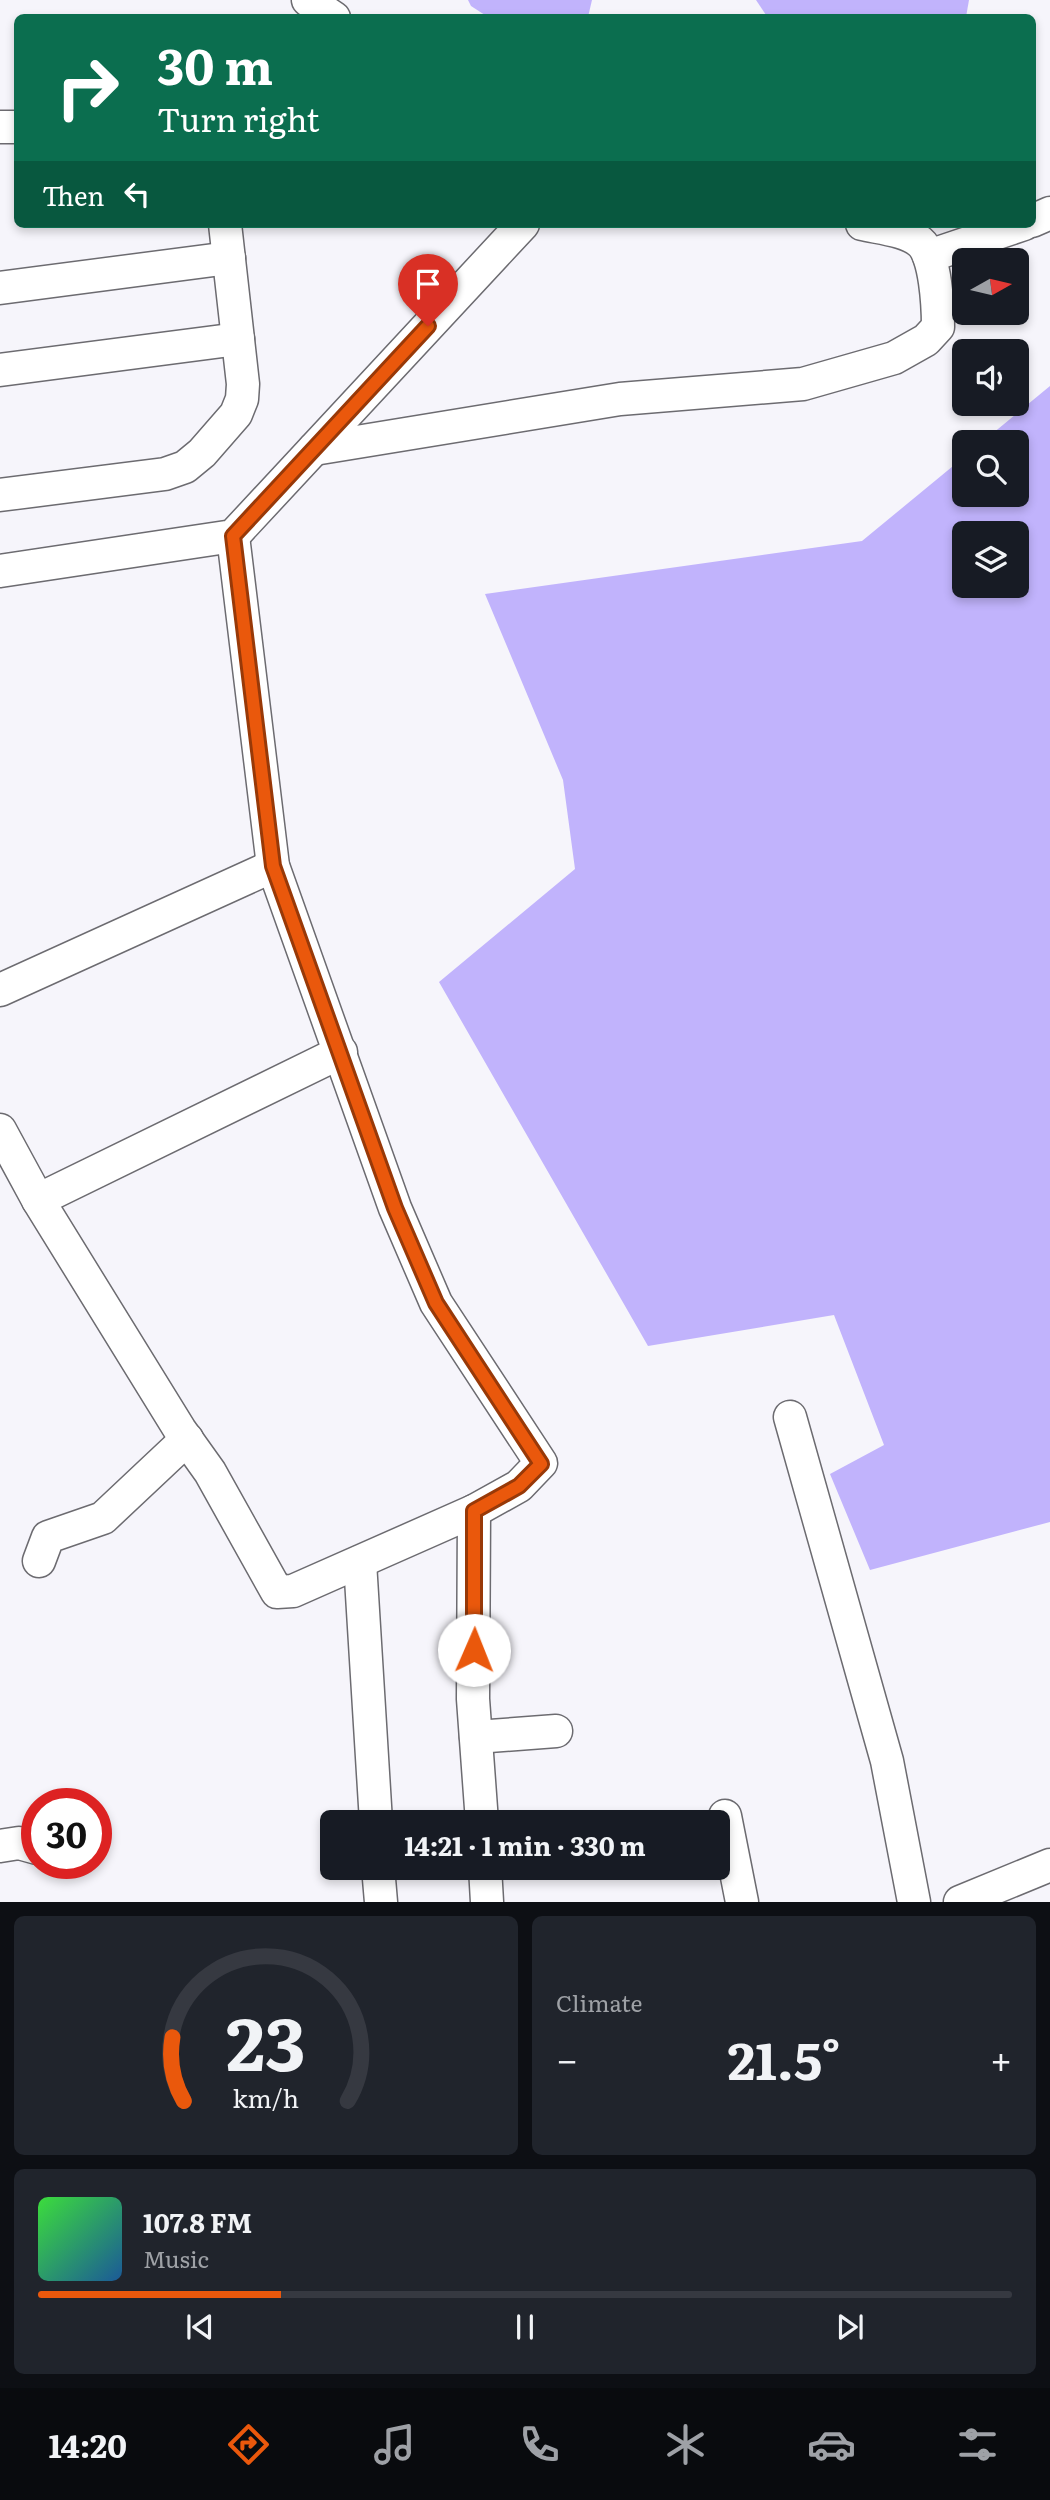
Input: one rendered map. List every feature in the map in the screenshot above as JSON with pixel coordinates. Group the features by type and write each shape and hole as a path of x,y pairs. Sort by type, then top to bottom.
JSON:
{"street":[{"path":"308,0 328,14"},
{"path":"0,495 165,474 185,467 202,453 236,414 242,399 243,384 225,228"},
{"path":"0,571 233,536 519,228"},
{"path":"314,449 620,399 803,384 894,358 926,340 938,327 938,303 929,256 921,242 878,228"},
{"path":"929,256 1012,228"},
{"path":"0,288 229,258"},
{"path":"0,370 238,339"},
{"path":"0,1130 38,1200 210,1472 277,1592 293,1591 474,1511 519,1486 541,1464 436,1303 395,1208 273,866 233,536"},
{"path":"0,990 273,866"},
{"path":"38,1200 341,1052"},
{"path":"790,1417 887,1761 914,1902"},
{"path":"39,1561 48,1537 103,1518 187,1438"},
{"path":"474,1511 473,1699 481,1810"},
{"path":"360,1562 375,1810"},
{"path":"476,1737 556,1731"},
{"path":"0,1846 21,1844"},
{"path":"730,1846 741,1902"},
{"path":"960,1902 1050,1865"},
{"path":"380,1880 381,1902"},
{"path":"486,1880 487,1902"}],"shaded area":[{"path":"468,0 592,0 589,14 483,14 471,6"},
{"path":"756,0 969,0 967,14 765,14"},
{"path":"1050,386 1050,1522 870,1570 830,1474 884,1445 834,1315 648,1346 439,982 575,869 563,780 485,594 862,541 952,467 952,507 1029,507 1029,430 997,430 1014,416 1029,416 1029,403"}],"route":[{"path":"428,326 233,536 273,866 395,1208 436,1303 541,1464 519,1486 474,1511 474,1650"}]}
